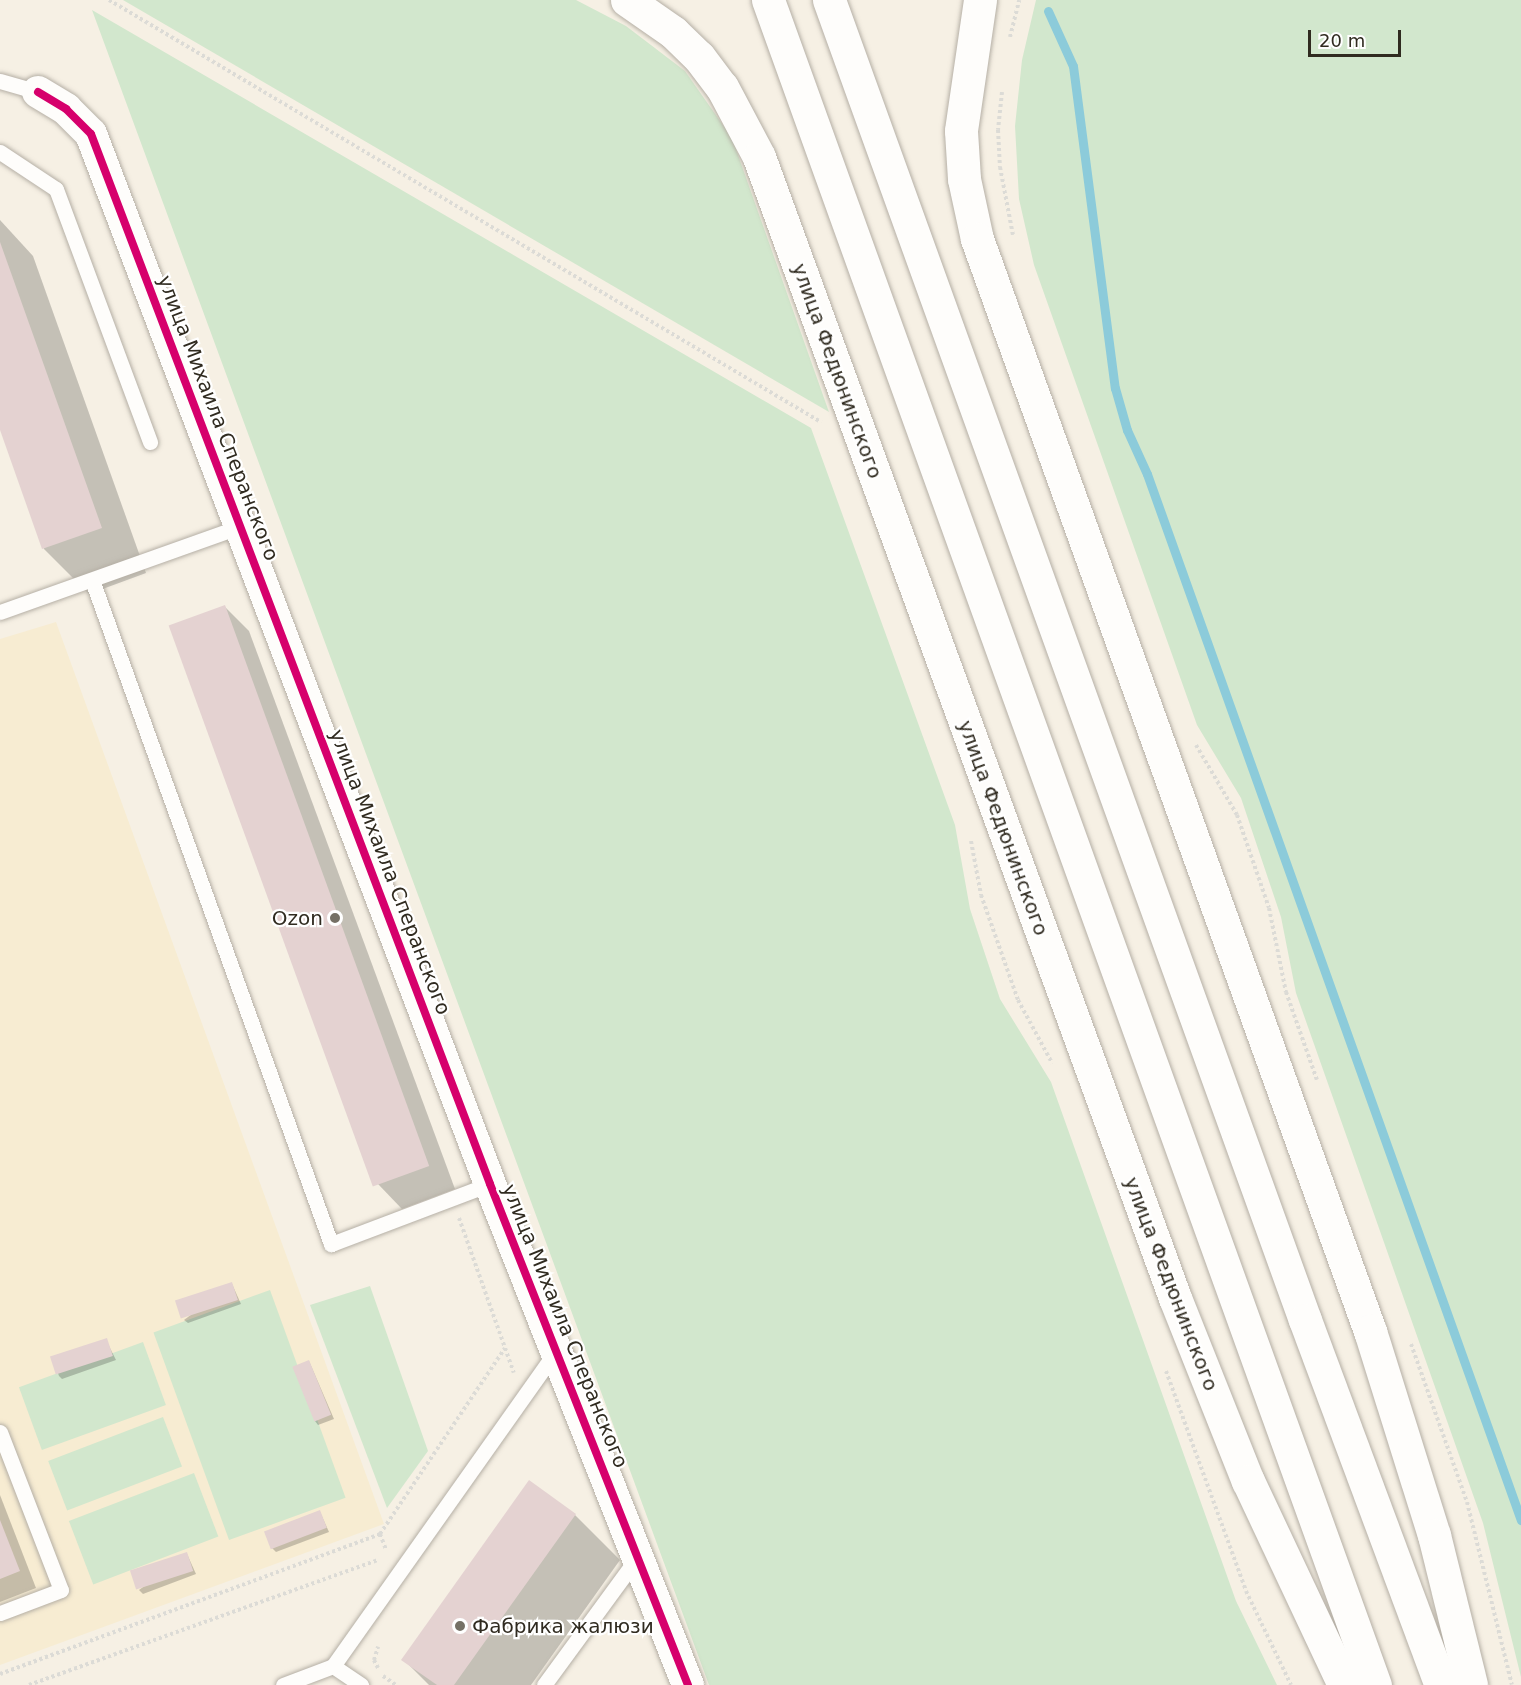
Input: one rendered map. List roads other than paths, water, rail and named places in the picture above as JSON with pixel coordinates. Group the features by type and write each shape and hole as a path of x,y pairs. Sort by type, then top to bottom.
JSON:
{"main road":[{"name":"улица Федюнинского","path":"627,0 673,32 699,57 722,87 759,157 1175,1298 1248,1481 1344,1685"},
{"path":"768,0 1375,1685"},
{"path":"829,0 1297,1298 1441,1685"},
{"path":"980,0 961,131 964,180 977,238 1381,1363 1434,1535 1471,1685"}],"street":[{"name":"улица Михаила Сперанского","path":"38,92 66,109 91,134 242,526 490,1184 639,1555 688,1685"}],"lane":[{"path":"0,81 38,92"},
{"path":"0,152 56,189 150,442"},
{"path":"0,612 242,526"},
{"path":"92,580 331,1244 490,1184"},
{"path":"283,1685 333,1666 557,1350"},
{"path":"0,1432 61,1590 0,1613"},
{"path":"544,1685 639,1555"},
{"path":"333,1666 361,1685"}],"waterway":[{"path":"1048,11 1073,66 1115,388 1127,430 1147,474 1521,1520"}],"place":[{"name":"Ozon","path":"335,918"},
{"name":"Фабрика жалюзи","path":"460,1626"}]}
